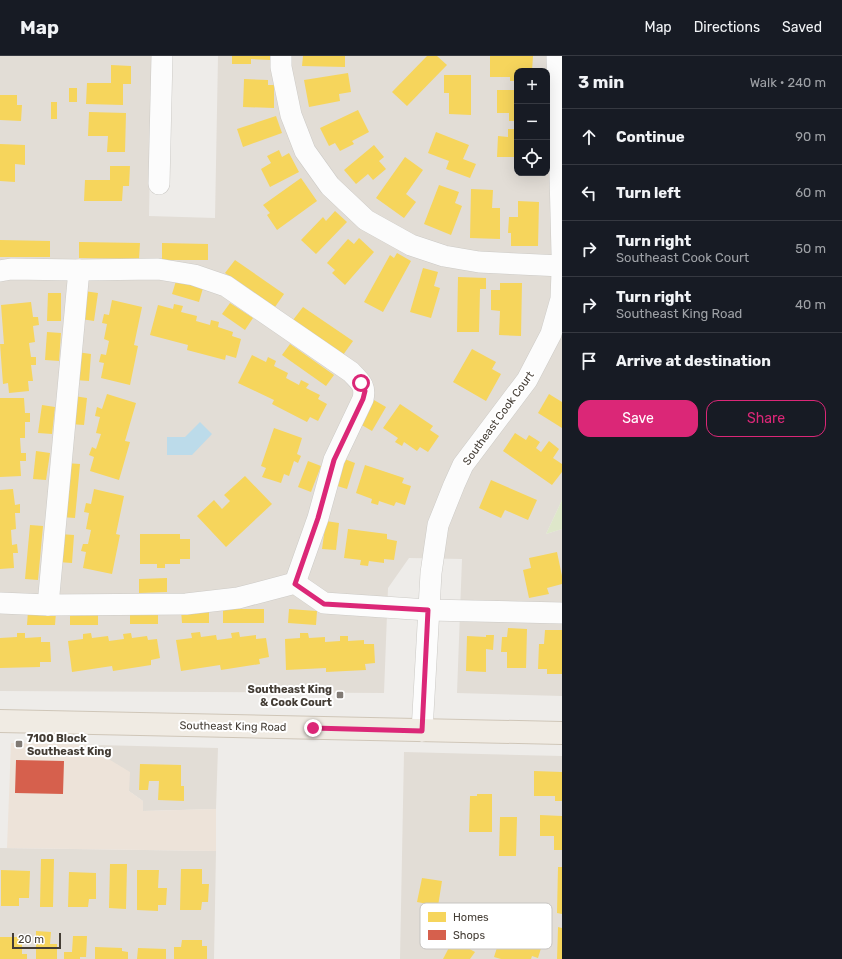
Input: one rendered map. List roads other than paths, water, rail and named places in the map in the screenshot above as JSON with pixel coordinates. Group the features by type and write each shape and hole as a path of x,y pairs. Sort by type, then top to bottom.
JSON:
{"main road":[{"name":"Southeast King Road","path":"0,721 562,733"}],"street":[{"path":"159,184 162,56"},
{"path":"281,56 281,67 291,115 305,151 330,186 366,220 411,245 444,256 479,262 562,266"},
{"path":"557,56 562,253"},
{"path":"0,271 11,269 158,270 194,274 226,286 351,372 361,383 365,391 363,399 334,460 318,518 295,584"},
{"path":"48,605 79,270"},
{"name":"Southeast Cook Court","path":"422,731 428,610 431,573 438,525 464,465 528,380 551,334 561,299 562,272"},
{"path":"0,603 48,605 186,604 238,598 295,584 324,604 428,610 562,613"}],"water":[{"path":"200,422 212,434 192,455 167,455 167,437 185,437"}],"place":[{"name":"Southeast King & Cook Court","path":"340,695"},
{"name":"7100 Block Southeast King","path":"19,744"}]}
